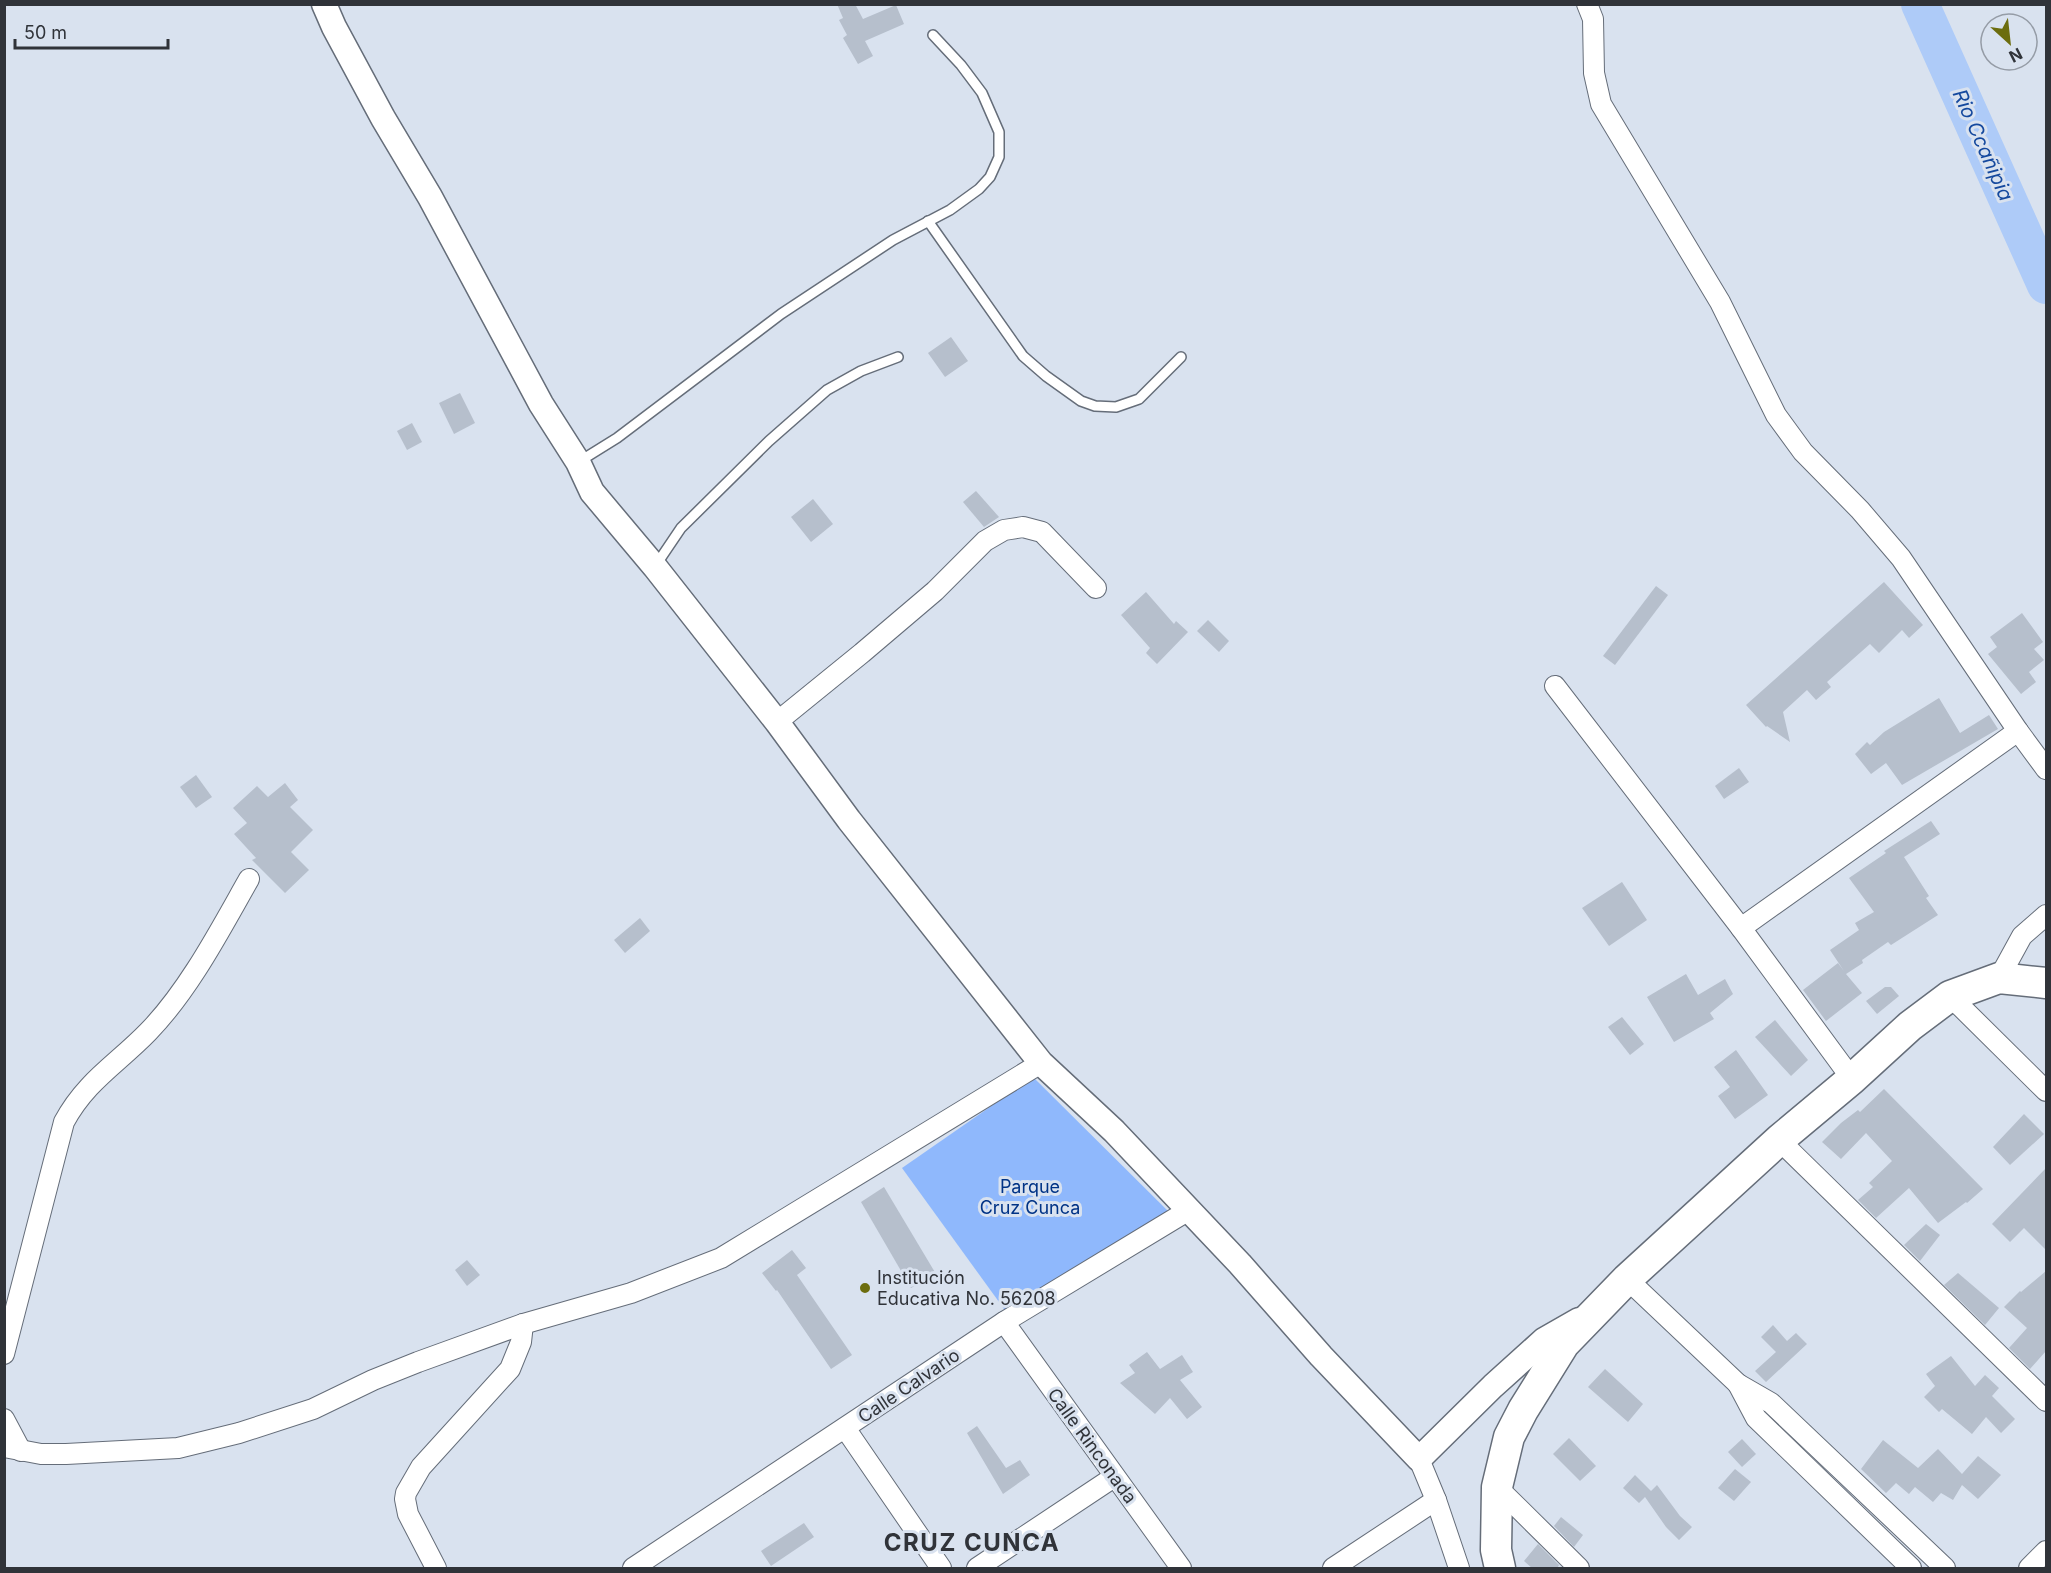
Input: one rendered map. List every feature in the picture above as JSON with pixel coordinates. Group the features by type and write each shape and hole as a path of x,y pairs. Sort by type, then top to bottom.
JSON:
{"main road":[{"path":"1500,1569 1496,1550 1497,1487 1509,1437 1564,1344 1627,1279 1779,1140 1852,1079 1910,1026 1950,996 1999,978 2046,983"}],"street":[{"path":"324,4 382,118 429,197 542,404 578,462 592,492 655,567 777,722 849,820 1041,1063 1114,1131 1419,1459 1436,1500 1459,1569"},
{"path":"1587,4 1593,18 1594,73 1601,104 1720,302 1776,415 1803,452 1860,510 1901,558 2046,769"},
{"path":"777,722 934,591 985,541 1005,530 1023,528 1042,532 1096,588"},
{"path":"1555,686 1741,928 1852,1079"},
{"path":"1741,928 2019,731"},
{"path":"4,1354 64,1122 79,1096 148,1032 180,993 249,879"},
{"path":"1999,978 2022,936 2046,915"},
{"path":"1950,996 2046,1090"},
{"path":"4,1419 13,1449 41,1454 66,1454 178,1448 239,1433 313,1409 409,1365 523,1323 631,1293 721,1258 1041,1063"},
{"path":"1779,1140 2046,1401"},
{"name":"Calle Calvario","path":"633,1569 1004,1322 1189,1210"},
{"path":"1627,1279 1738,1384 1771,1403 1945,1569"},
{"path":"1419,1459 1493,1386 1544,1340 1598,1309"},
{"name":"Calle Rinconada","path":"1004,1322 1181,1569"},
{"path":"436,1569 408,1514 406,1492 421,1467 510,1369 521,1342 523,1323"},
{"path":"1738,1384 1756,1418 1911,1569"},
{"path":"845,1428 941,1569"},
{"path":"977,1569 1114,1476"},
{"path":"1497,1487 1579,1569"},
{"path":"1848,1506 1863,1489"},
{"path":"1333,1569 1436,1500"},
{"path":"2029,1569 2046,1551"}],"lane":[{"path":"578,462 617,438 781,314 893,240 950,210 979,189 990,177 999,157 999,132 982,93 961,64 933,34"},
{"path":"928,221 1023,356 1081,401 1095,406 1116,407 1139,399 1181,357"},
{"path":"655,567 681,528 769,441 827,390 861,371 898,357"}],"green space":[{"name":"Parque Cruz Cunca","path":"1033,1077 1171,1214 1007,1313 902,1168"}],"building":[{"path":"837,4 855,4 863,19 896,5 904,24 865,41 873,56 858,64 843,38 847,35 839,20 843,18"},
{"path":"951,337 968,361 945,377 928,353"},
{"path":"460,393 475,423 454,434 439,403"},
{"path":"412,423 422,442 407,450 397,431"},
{"path":"976,491 999,517 984,527 963,502"},
{"path":"813,499 833,524 811,542 791,517"},
{"path":"1884,582 1923,625 1909,638 1902,630 1879,653 1870,644 1827,682 1831,687 1816,700 1807,690 1783,712 1790,742 1766,727 1746,705"},
{"path":"1656,586 1668,595 1615,665 1603,656"},
{"path":"1146,592 1174,624 1176,621 1188,632 1157,664 1146,653 1150,648 1121,615"},
{"path":"2022,613 2043,642 2034,649 2044,660 2029,672 2036,682 2021,694 1988,654 1997,647 1990,637"},
{"path":"1208,620 1229,641 1219,652 1197,631"},
{"path":"1939,698 1960,733 1989,715 1998,729 1902,785 1886,763 1871,774 1855,754 1867,742 1870,745 1884,732"},
{"path":"1739,768 1749,782 1724,799 1715,786"},
{"path":"196,775 212,797 196,808 180,787"},
{"path":"285,783 298,800 290,807 313,830 291,852 309,870 285,893 252,860 256,858 234,834 247,823 233,808 257,786 268,797"},
{"path":"1931,821 1940,834 1904,857 1929,896 1926,898 1938,915 1891,945 1888,942 1846,974 1862,993 1826,1021 1803,990 1838,963 1844,971 1830,950 1859,930 1855,923 1874,912 1849,878 1886,853 1884,851"},
{"path":"1622,882 1647,920 1609,946 1582,908"},
{"path":"640,918 650,931 625,953 614,940"},
{"path":"1686,974 1698,995 1725,979 1733,994 1710,1013 1714,1019 1674,1042 1647,997"},
{"path":"1885,987 1891,987 1899,996 1877,1014 1866,1001"},
{"path":"1622,1017 1644,1044 1630,1055 1608,1027"},
{"path":"1775,1020 1808,1060 1791,1076 1755,1037"},
{"path":"1736,1050 1768,1095 1735,1119 1718,1096 1730,1087 1714,1067"},
{"path":"1884,1089 1983,1189 1938,1223 1909,1188 1876,1218 1858,1200 1873,1187 1869,1183 1892,1161 1866,1133 1841,1159 1822,1142 1841,1123 1858,1110 1860,1112"},
{"path":"2024,1114 2044,1134 2010,1165 1993,1147"},
{"path":"2046,1168 2046,1250 2024,1228 2010,1242 1992,1224"},
{"path":"884,1187 936,1274 911,1288 861,1202"},
{"path":"1926,1224 1940,1235 1920,1261 1904,1245"},
{"path":"792,1250 806,1268 797,1275 852,1355 831,1369 777,1290 762,1273"},
{"path":"467,1260 480,1275 467,1286 455,1270"},
{"path":"2046,1271 2046,1351 2030,1369 2009,1348 2027,1328 2004,1307"},
{"path":"1958,1273 1999,1308 1985,1325 1944,1285"},
{"path":"1773,1325 1787,1341 1796,1333 1807,1344 1766,1382 1755,1371 1776,1352 1761,1337"},
{"path":"1147,1352 1160,1369 1182,1355 1193,1372 1180,1380 1202,1407 1187,1419 1170,1398 1155,1414 1120,1383 1135,1373 1129,1365"},
{"path":"1951,1356 1975,1386 1985,1375 1999,1388 1992,1396 2015,1419 2001,1433 1986,1417 1972,1434 1942,1409 1939,1412 1924,1397 1935,1386 1926,1374"},
{"path":"1605,1369 1643,1404 1628,1422 1588,1387"},
{"path":"977,1426 1006,1468 1020,1460 1030,1475 1003,1494 967,1433"},
{"path":"1569,1438 1596,1466 1580,1481 1553,1454"},
{"path":"1742,1439 1756,1454 1742,1467 1728,1452"},
{"path":"1883,1440 1918,1468 1938,1449 1962,1474 1978,1456 2001,1475 1978,1499 1962,1485 1953,1500 1941,1493 1933,1502 1915,1487 1909,1494 1896,1483 1886,1493 1861,1469"},
{"path":"1735,1469 1751,1482 1734,1501 1718,1488"},
{"path":"1635,1475 1651,1491 1657,1485 1680,1516 1692,1527 1679,1540 1666,1527 1645,1497 1639,1503 1623,1488"},
{"path":"1561,1517 1583,1535 1574,1547 1554,1526"},
{"path":"804,1523 814,1537 771,1566 761,1551"},
{"path":"1538,1544 1559,1565 1557,1569 1533,1569 1524,1561"}],"waterway":[{"name":"Rio Ccañipia","path":"1920,4 2046,285"}],"place":[{"name":"Institución Educativa No. 56208","path":"865,1288"}],"district":[{"name":"CRUZ CUNCA","path":"972,1543"}]}
